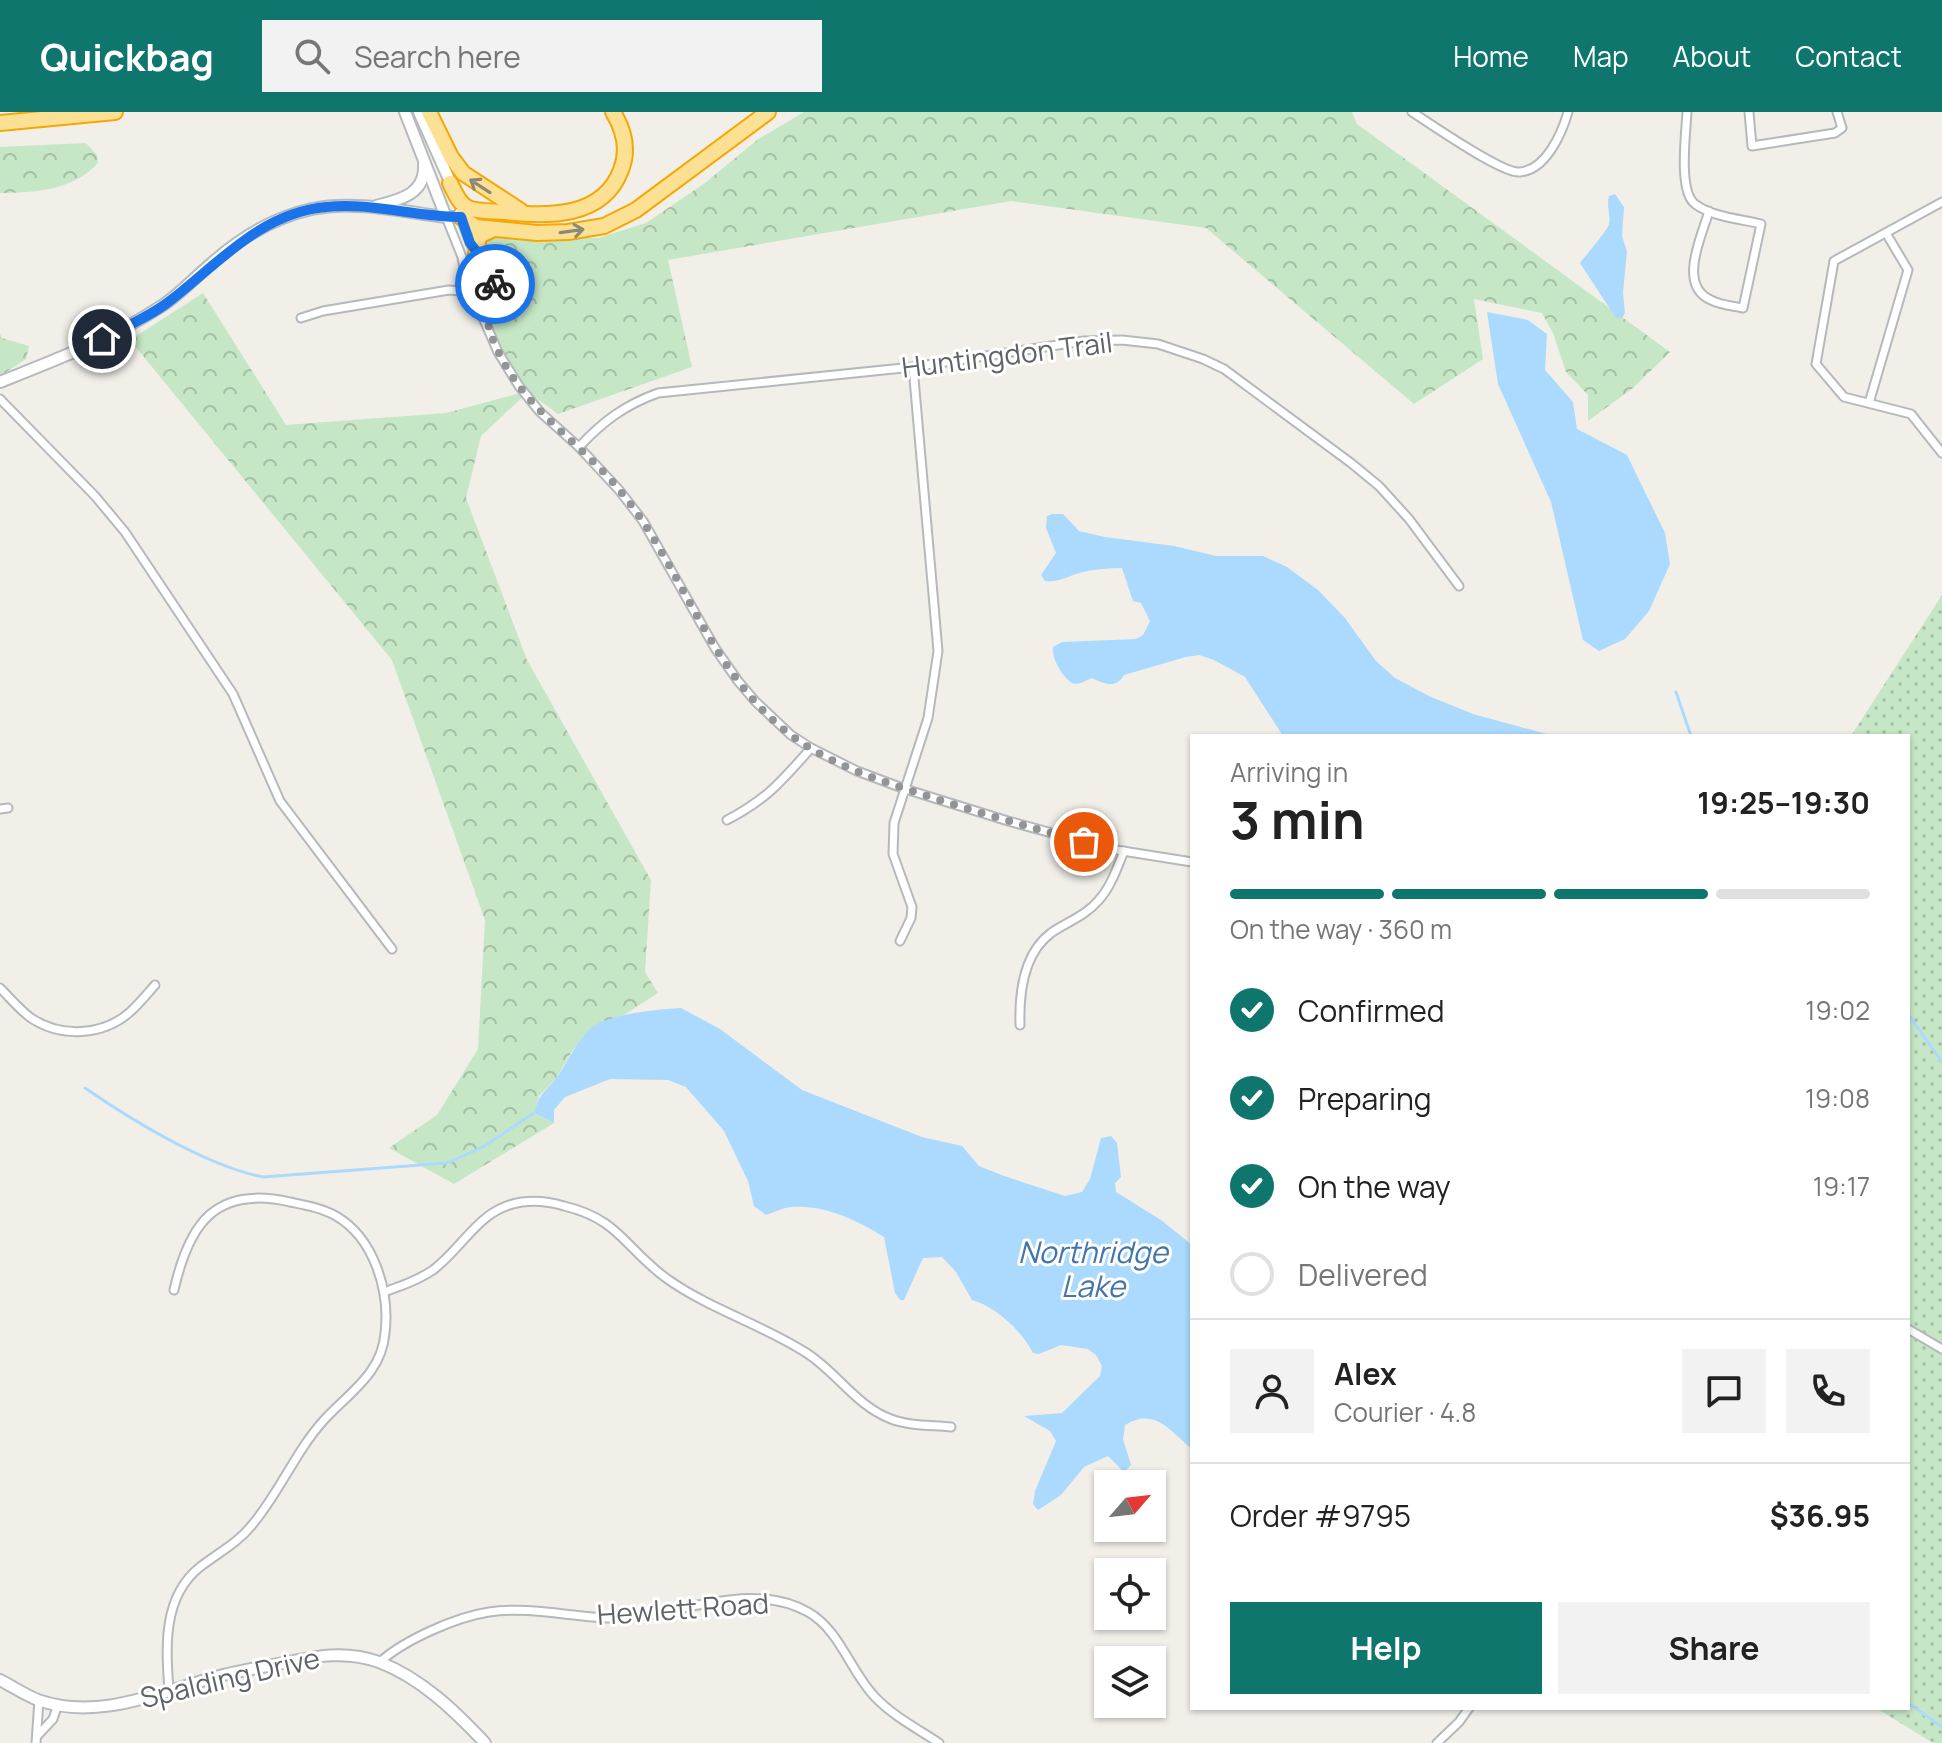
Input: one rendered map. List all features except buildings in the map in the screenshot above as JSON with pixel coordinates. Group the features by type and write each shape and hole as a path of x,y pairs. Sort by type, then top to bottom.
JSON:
{"highway":[{"path":"0,123 115,112"},
{"path":"429,112 439,145 456,166 472,181 528,215"},
{"path":"458,214 528,215 584,208 605,196 615,184 623,164 625,144 613,112"},
{"path":"458,214 476,227 537,233 604,226 636,210 768,112"},
{"path":"450,183 460,201 458,214"},
{"path":"476,254 479,236 495,228"}],"street":[{"path":"405,112 419,147 458,214 476,254 496,283 487,312 488,327"},
{"path":"419,112 439,145 450,183"},
{"path":"1412,112 1488,159 1521,173 1540,162 1560,133 1568,112"},
{"path":"1687,112 1685,185 1692,202 1709,211 1761,224 1743,308 1709,300 1696,288 1693,267 1709,211"},
{"path":"1749,112 1752,146 1835,133 1842,128 1837,112"},
{"path":"366,208 400,200 417,189 424,171 419,147"},
{"path":"1942,202 1834,261 1816,364 1844,397 1911,414 1942,453"},
{"path":"0,382 102,339 156,310 214,261 281,218 325,207 458,214"},
{"path":"458,214 464,288 472,296 498,352 519,386 540,412 579,447 619,490 643,521 715,648 738,681 772,718 811,748 857,771 905,789 1008,821 1124,851 1190,862"},
{"path":"1869,403 1908,270 1886,233"},
{"path":"449,290 476,266 489,269"},
{"path":"301,318 323,311 449,290 483,298 491,293"},
{"name":"Huntingdon Trail","path":"579,447 614,413 634,401 658,393 913,367 1079,341 1158,344 1203,359 1246,383 1379,486 1409,519 1459,586"},
{"path":"900,941 911,918 912,907 895,865 892,842 894,823 928,718 938,651 913,367"},
{"path":"0,399 95,496 125,532 233,694 280,801 392,949"},
{"path":"727,820 770,793 811,748"},
{"path":"1020,1025 1022,987 1034,953 1051,933 1081,916 1098,901 1111,883 1124,851"},
{"path":"0,988 35,1020 47,1026 78,1032 118,1020 155,985"},
{"path":"169,1691 167,1634 179,1595 198,1569 234,1544 251,1527 301,1447 372,1371 381,1355 385,1336 384,1292 369,1250 348,1224 317,1208 264,1196 229,1203 205,1220 186,1246 174,1290"},
{"path":"384,1292 433,1270 476,1224 495,1210 524,1201 553,1203 586,1211 603,1220 665,1277 695,1297 807,1353 879,1414 907,1423 951,1427"},
{"path":"1910,1330 1942,1349"},
{"name":"Hewlett Road","path":"380,1662 416,1639 465,1618 489,1612 613,1618 659,1614 745,1598 768,1599 788,1603 826,1626 876,1698 939,1743"},
{"name":"Spalding Drive","path":"0,1680 39,1700 87,1707 113,1705 224,1675 326,1654 345,1654 380,1662 449,1705 485,1743"},
{"path":"37,1739 39,1700"},
{"path":"37,1739 53,1719 58,1704"},
{"path":"1437,1743 1468,1710"}],"green space":[{"path":"804,112 1352,112 1357,124 1670,352 1633,388 1588,421 1588,395 1566,372 1553,333 1542,313 1474,299 1483,359 1414,404 1206,228 1011,201 668,260 692,367 558,414 528,392 481,436 466,498 527,660 651,880 645,972 658,993 621,1017 595,1025 572,1051 557,1077 539,1096 534,1113 554,1123 454,1184 389,1148 437,1115 478,1049 485,920 392,660 130,340 203,293 286,425 446,413 528,391 493,333 463,238 598,238 646,223 705,183 757,140"},
{"path":"86,143 97,155 98,163 77,179 40,191 0,193 0,147"},
{"path":"0,334 2,338 29,346 26,359 0,376"},
{"path":"1942,595 1942,1743 1933,1743 1879,1710 1910,1710 1910,734 1852,734"}],"water":[{"path":"1615,194 1624,207 1622,236 1627,251 1623,293 1625,313 1622,318 1616,318 1580,263 1608,227 1609,196"},
{"path":"1487,312 1528,320 1547,334 1545,370 1573,402 1577,429 1627,455 1665,533 1670,564 1649,611 1625,639 1599,651 1583,640 1551,502 1498,384"},
{"path":"1063,514 1079,531 1105,537 1174,546 1216,556 1263,556 1287,567 1318,590 1345,618 1376,661 1395,678 1473,714 1547,734 1282,734 1245,677 1199,655 1124,675 1114,684 1092,678 1074,684 1058,666 1053,647 1062,642 1136,639 1143,635 1150,621 1141,603 1133,601 1122,568 1093,570 1045,581 1041,575 1056,553 1046,528 1047,516"},
{"name":"Northridge Lake","path":"681,1008 720,1029 802,1090 922,1137 962,1146 979,1166 1065,1196 1082,1192 1090,1179 1101,1138 1111,1136 1117,1143 1121,1177 1115,1183 1116,1192 1161,1220 1190,1243 1190,1447 1161,1423 1145,1418 1136,1420 1125,1425 1123,1439 1131,1465 1126,1470 1122,1470 1108,1456 1084,1467 1061,1495 1038,1510 1033,1504 1035,1491 1056,1441 1050,1431 1024,1416 1062,1413 1100,1376 1102,1366 1096,1355 1088,1349 1061,1345 1039,1354 1033,1353 1007,1321 990,1308 972,1300 956,1272 942,1257 923,1258 904,1300 900,1300 895,1293 884,1237 851,1219 816,1208 791,1207 766,1215 754,1206 748,1181 724,1131 686,1087 668,1080 610,1079 565,1097 554,1110 554,1123 534,1113 541,1096 583,1037 594,1026 623,1015"}],"waterway":[{"path":"1676,692 1690,734"},
{"path":"1910,1017 1942,1062"},
{"path":"85,1088 195,1153 263,1177 447,1163 483,1147 534,1113"},
{"path":"1910,1704 1942,1727"}],"way so far":[{"path":"495,284 487,306 488,327 512,376 540,412 579,447 643,521 715,648 738,681 772,718 811,748 857,771 905,789 1084,842"}],"route":[{"path":"102,339 171,300 214,261 262,228 289,215 316,208 350,207 461,217 470,243 494,274 495,284"}]}
